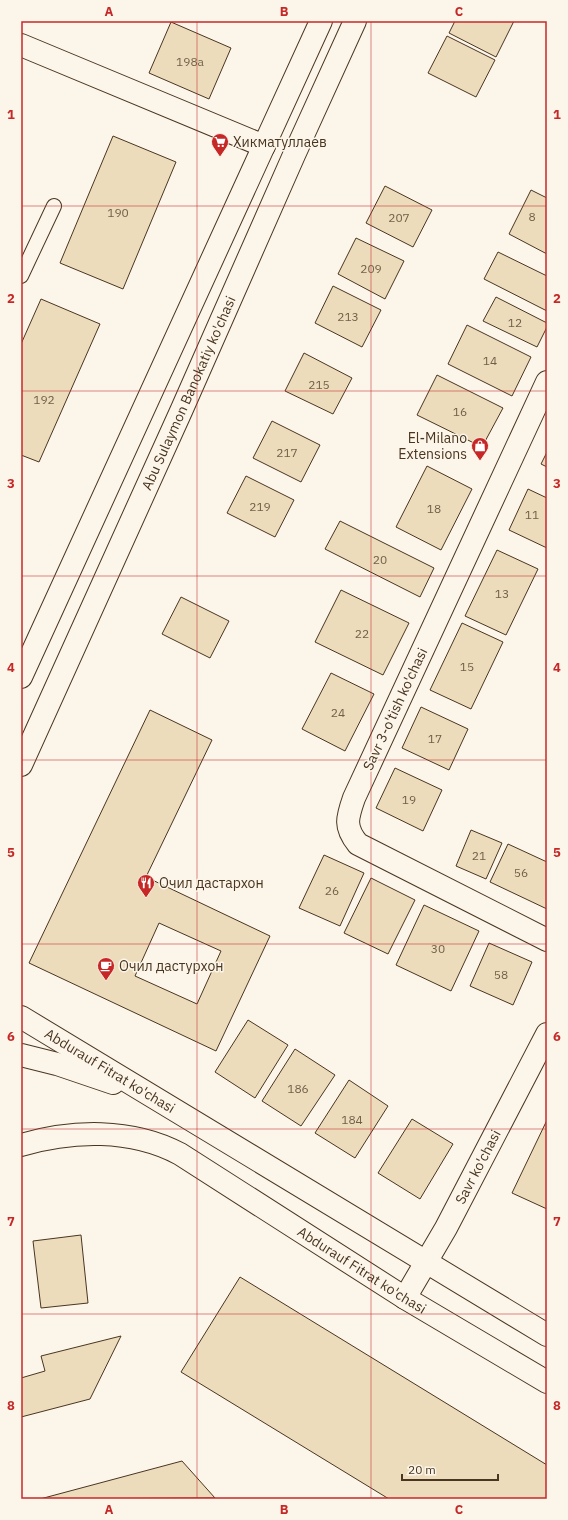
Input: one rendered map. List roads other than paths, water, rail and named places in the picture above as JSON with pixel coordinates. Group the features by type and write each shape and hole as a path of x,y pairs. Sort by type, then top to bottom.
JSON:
{"main road":[{"path":"21,677 321,21"},
{"name":"Abu Sulaymon Banokatiy ko'chasi","path":"21,765 355,21"},
{"path":"21,45 264,146"},
{"name":"Savr 3-o'tish ko'chasi","path":"547,382 354,798 349,811 347,826 351,836 358,844 547,940"},
{"name":"Abdurauf Fitrat ko'chasi","path":"21,1017 547,1335"},
{"name":"Savr ko'chasi","path":"405,1298 446,1228 547,1034"},
{"name":"Abdurauf Fitrat ko'chasi","path":"21,1055 57,1064 108,1080 156,1101 198,1123"},
{"name":"Abdurauf Fitrat ko'chasi","path":"21,1145 58,1136 100,1134 122,1136 165,1146 180,1154 405,1298 547,1382"}],"lane":[{"path":"21,276 54,206"}],"place":[{"name":"Хикматуллаев","path":"220,157"},
{"name":"El-Milano Extensions","path":"480,461"},
{"name":"Очил дастархон","path":"146,898"},
{"name":"Очил дастурхон","path":"106,981"}]}
